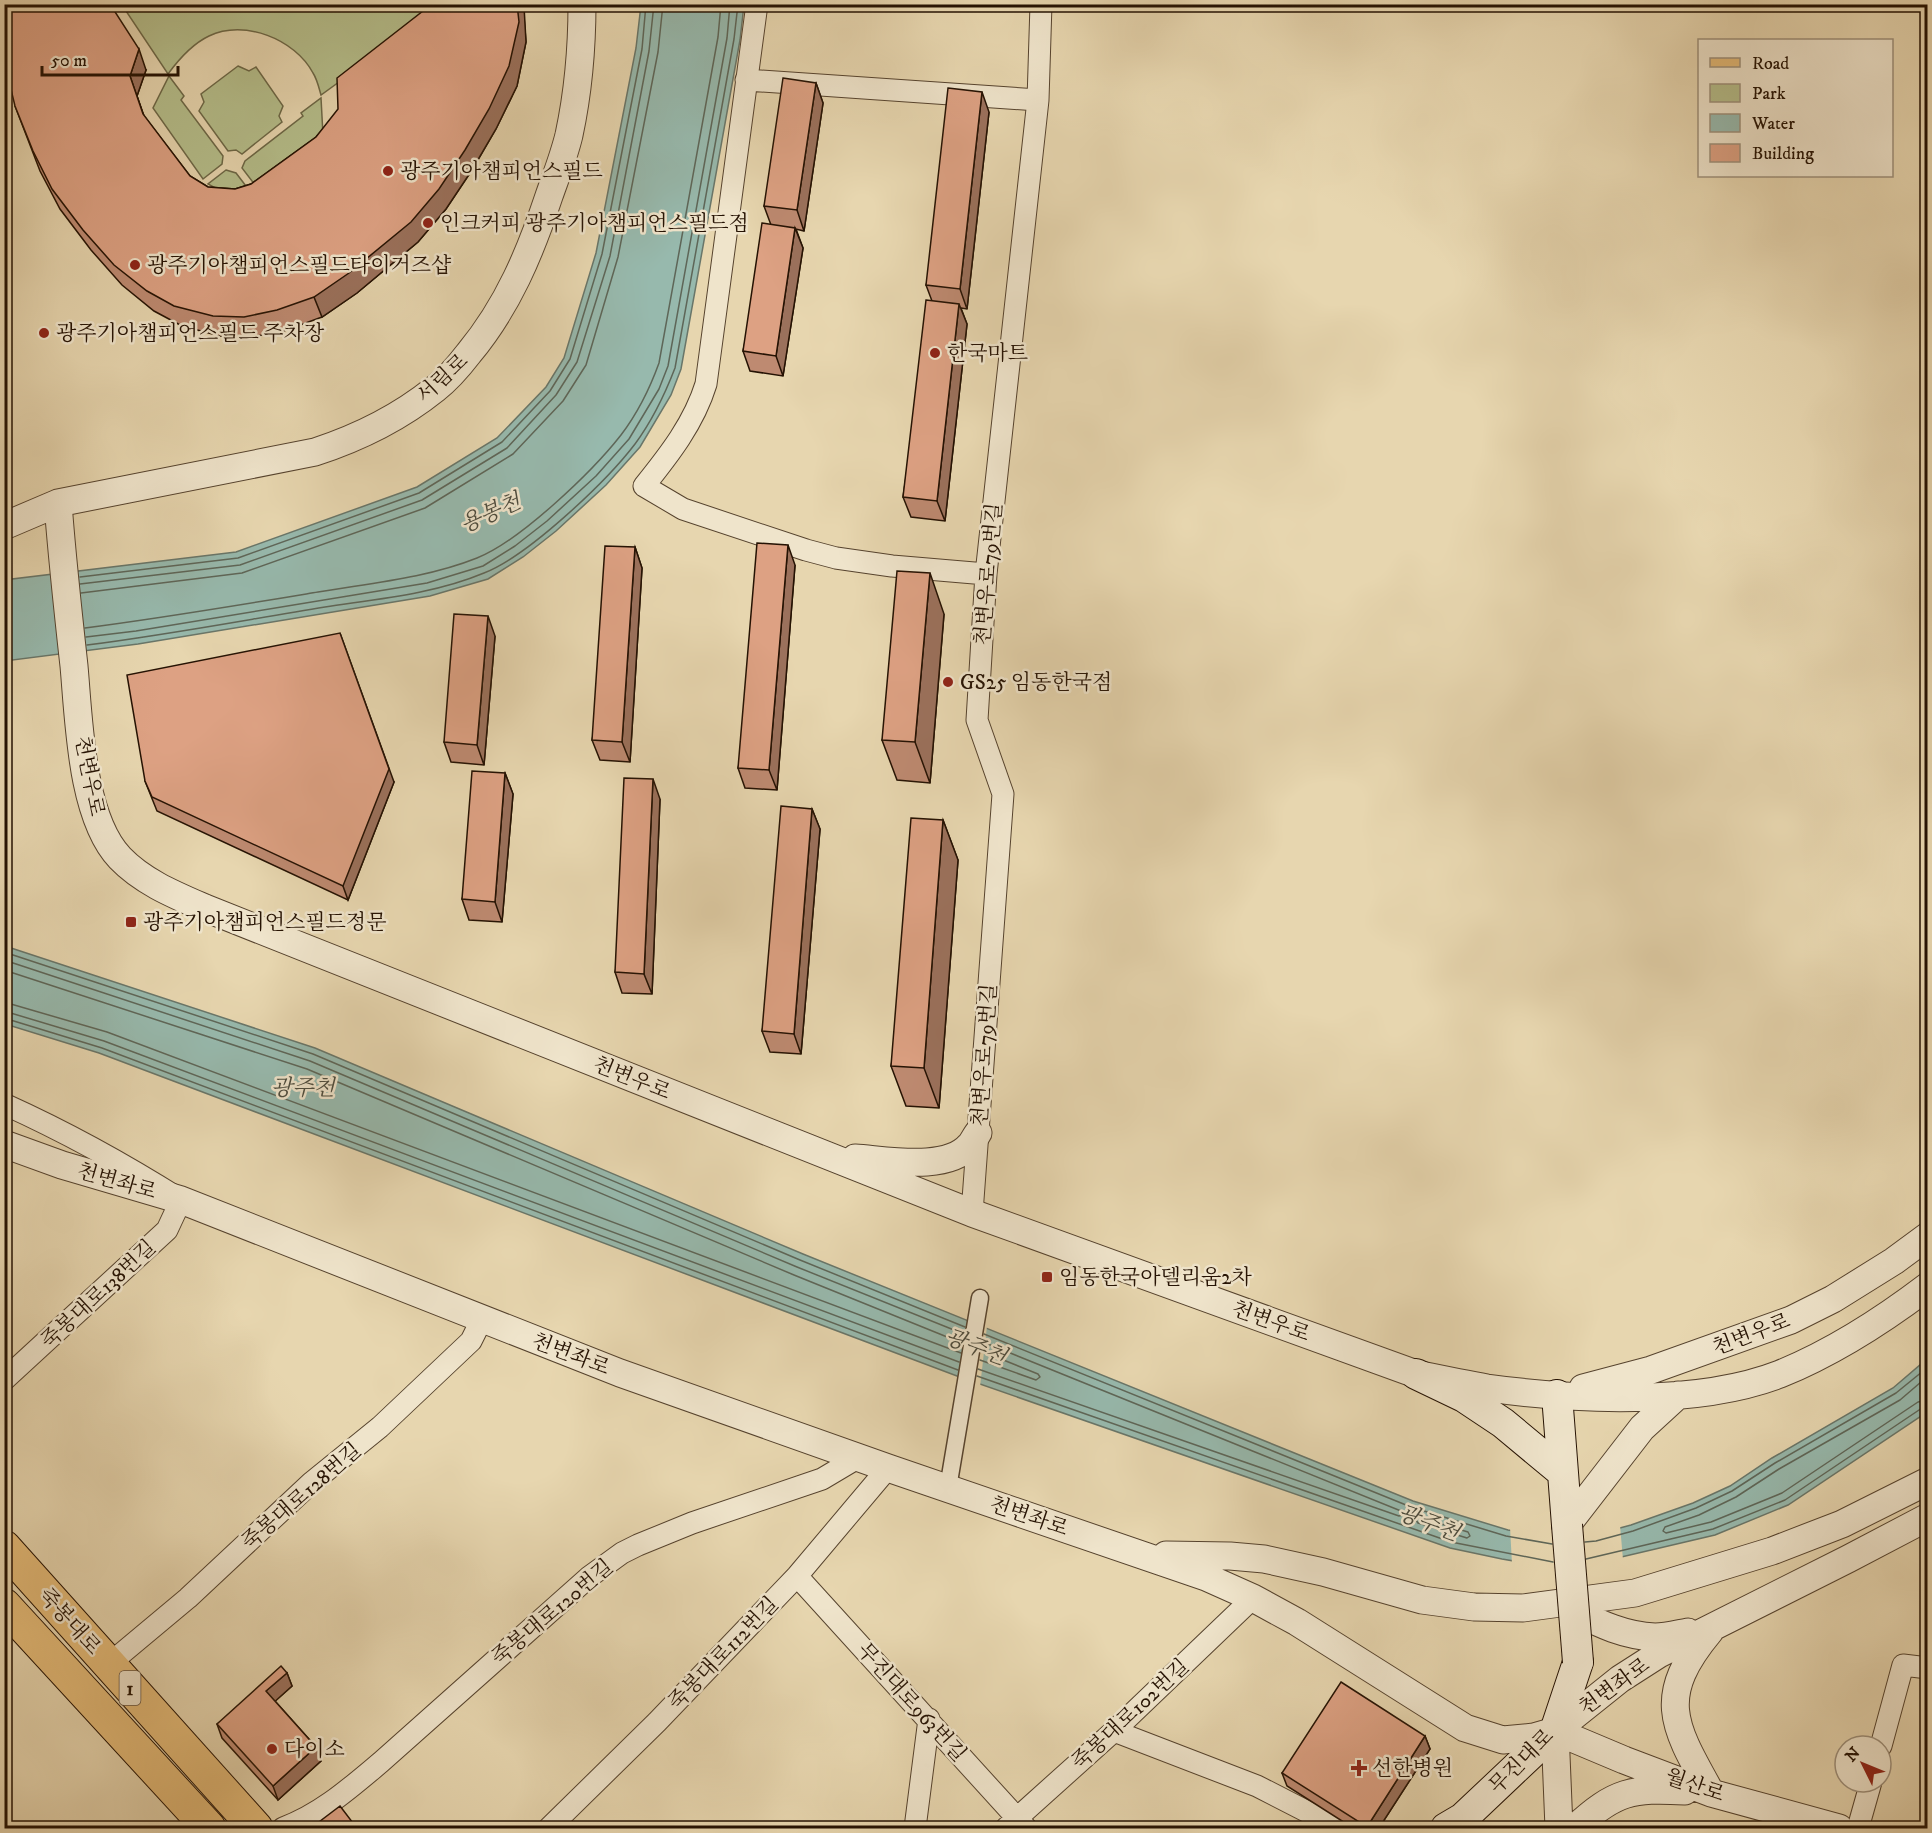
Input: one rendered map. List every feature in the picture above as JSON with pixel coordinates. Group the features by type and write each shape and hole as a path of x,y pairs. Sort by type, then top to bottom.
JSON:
{"main road":[{"path":"1416,1374 1464,1397 1503,1423 1562,1472"},
{"path":"1557,1395 1574,1611"},
{"name":"죽봉대로","path":"4,1547 256,1828"},
{"name":"죽봉대로","path":"4,1605 209,1828"},
{"name":"무진대로","path":"1456,1825 1555,1731 1578,1662 1574,1611"}],"street":[{"name":"서림로","path":"58,503 315,452 346,442 380,426 436,388 456,369 482,338 500,311 520,275 536,233 569,135 582,47 582,4"},
{"path":"757,4 706,384 699,405 670,454 644,486 683,509 826,555 892,566 986,574"},
{"name":"천변우로79번길","path":"972,1213 1003,794 977,720 986,574 1038,100 1041,4"},
{"path":"746,80 1038,100"},
{"path":"4,526 58,503"},
{"name":"천변우로","path":"58,503 84,761 103,834 119,857 139,874 165,890 205,908 972,1213 1416,1374 1487,1388 1557,1395 1640,1398 1734,1387 1778,1374 1840,1346 1890,1315 1928,1286"},
{"path":"4,1104 121,1162 181,1200"},
{"path":"831,1157 915,1162 939,1161 961,1153 978,1133"},
{"name":"천변좌로","path":"4,1144 62,1165 181,1200 620,1373 888,1468 1206,1576 1297,1622 1465,1728 1503,1740 1534,1737 1555,1731 1620,1679 1659,1654 1928,1516"},
{"name":"죽봉대로138번길","path":"4,1380 167,1230 181,1200"},
{"name":"천변우로","path":"1557,1395 1651,1370 1791,1320 1833,1299 1894,1261 1928,1236"},
{"path":"948,1488 980,1298"},
{"name":"죽봉대로128번길","path":"109,1664 189,1598 311,1484 380,1427 471,1341 482,1319"},
{"path":"1568,1525 1642,1428 1678,1395"},
{"name":"죽봉대로120번길","path":"283,1828 302,1821 321,1810 355,1784 589,1577 622,1553 692,1523 822,1479 859,1457"},
{"name":"죽봉대로112번길","path":"549,1828 657,1722 797,1576 888,1468"},
{"name":"천변좌로","path":"1141,1554 1264,1559 1323,1572 1422,1600 1474,1606 1523,1608 1635,1593 1773,1551 1842,1524 1928,1481"},
{"name":"무진대로963번길","path":"797,1576 928,1719 1016,1825"},
{"name":"죽봉대로102번길","path":"1016,1825 1253,1598"},
{"path":"1574,1611 1610,1628 1635,1635 1657,1637 1712,1627"},
{"path":"1711,1793 1676,1722 1675,1697 1681,1674 1694,1649 1712,1627"},
{"path":"1884,1734 1903,1665 1928,1668"},
{"path":"915,1828 928,1719"},
{"path":"1114,1731 1257,1786 1339,1828"},
{"path":"1555,1731 1559,1828"},
{"name":"월산로","path":"1555,1731 1711,1793 1839,1828"},
{"path":"1575,1828 1593,1812 1620,1795 1650,1789 1711,1793"},
{"path":"1858,1828 1868,1794"}],"green space":[{"path":"437,4 438,10 321,95 313,73 294,50 267,35 253,31 223,31 209,36 186,52 168,74 122,5"},
{"path":"238,66 249,71 256,67 283,106 279,116 282,122 242,154 236,150 228,151 199,111 204,102 201,94"},
{"path":"169,76 184,96 181,100 223,156 222,164 203,179 153,108"},
{"path":"321,98 323,135 255,185 242,168 245,161 303,116 301,113"},
{"path":"226,170 236,173 249,190 217,189 208,184"}],"water":[{"name":"용봉천","path":"641,5 744,5 740,40 681,369 671,395 640,447 606,485 556,531 523,557 488,579 430,596 138,644 5,661 4,580 236,552 417,487 497,438 546,387 564,358 596,253 636,48"},
{"name":"광주천","path":"5,946 315,1048 803,1254 1413,1501 1508,1530 1555,1538 1594,1535 1631,1525 1693,1503 1730,1486 1772,1458 1893,1388 1927,1359 1927,1412 1788,1505 1715,1535 1566,1570 1450,1548 957,1376 99,1053 5,1024"}],"pier":[{"path":"973,1320 987,1326 980,1387 966,1382"},
{"path":"1620,1525 1623,1560 1566,1573 1512,1564 1510,1527 1555,1535 1594,1532"}],"building":[{"name":"광주기아챔피언스필드","path":"4,4 110,4 139,49 130,76 143,114 190,176 208,187 235,189 251,184 316,137 338,109 337,78 432,4 517,4 519,22 509,66 489,109 439,189 411,222 349,273 314,297 277,310 244,317 213,316 174,306 147,291 114,265 83,230 52,189 33,151 15,106 4,61"},
{"path":"783,78 816,83 797,210 764,206"},
{"path":"948,88 982,92 960,289 926,285"},
{"path":"762,223 795,228 776,356 743,351"},
{"path":"926,300 959,304 937,501 903,497"},
{"path":"757,543 788,545 769,770 738,768"},
{"path":"605,546 635,547 622,742 592,740"},
{"path":"897,571 930,573 915,742 882,740"},
{"path":"454,614 488,616 477,745 444,742"},
{"path":"340,633 389,769 343,886 152,797 145,781 127,675"},
{"path":"472,771 505,773 495,902 462,899"},
{"path":"624,778 653,779 644,974 615,972"},
{"path":"781,806 812,809 794,1034 762,1031"},
{"path":"911,818 943,820 924,1068 891,1066"},
{"name":"다이소","path":"281,1666 287,1673 266,1691 316,1747 273,1786 217,1724"},
{"name":"선한병원","path":"1341,1682 1425,1736 1367,1827 1282,1773"},
{"path":"340,1806 353,1823 346,1828 311,1828"}],"place":[{"name":"광주기아챔피언스필드","path":"388,171"},
{"name":"인크커피 광주기아챔피언스필드점","path":"428,223"},
{"name":"광주기아챔피언스필드타이거즈샵","path":"135,265"},
{"name":"광주기아챔피언스필드 주차장","path":"44,333"},
{"name":"한국마트","path":"935,353"},
{"name":"GS25 임동한국점","path":"948,682"},
{"name":"광주기아챔피언스필드정문","path":"131,922"},
{"name":"임동한국아델리움2차","path":"1047,1277"},
{"name":"다이소","path":"272,1749"},
{"name":"선한병원","path":"1359,1768"}]}
